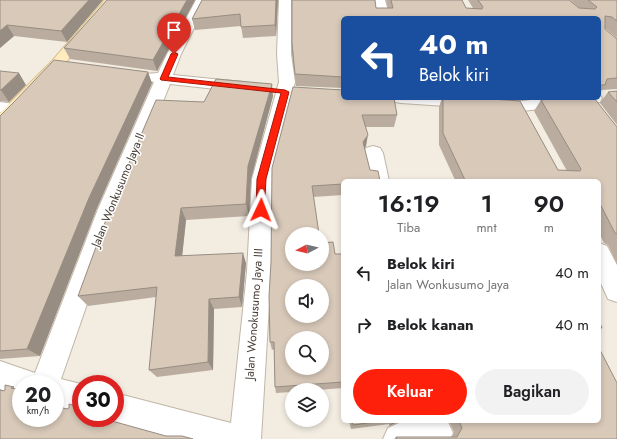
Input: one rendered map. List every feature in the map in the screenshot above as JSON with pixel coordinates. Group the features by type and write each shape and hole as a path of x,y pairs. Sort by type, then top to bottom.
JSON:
{"main road":[{"path":"0,124 8,108 65,65 112,0"}],"street":[{"name":"Jalan Wonkusumo Jaya II","path":"48,375 109,209 164,79 202,0"},
{"name":"Jalan Wonokusumo Jaya III","path":"245,439 258,272 262,179 277,91 287,82 284,54 285,0"},
{"path":"379,0 383,16"},
{"path":"133,74 164,79 277,91"},
{"path":"429,100 523,108 580,100"},
{"path":"373,153 379,179"},
{"path":"601,257 617,291"},
{"path":"0,375 12,380"},
{"path":"124,410 234,439"},
{"path":"399,439 436,431"}],"building":[{"path":"0,0 89,0 61,31 7,25 0,31"},
{"path":"107,0 187,0 153,60 64,48"},
{"path":"202,0 276,0 275,25 241,27 240,14 192,19"},
{"path":"292,0 375,0 376,8 393,8 391,0 462,0 466,8 482,9 483,7 478,0 569,0 579,8 595,9 597,7 588,0 617,0 617,21 612,17 605,16 605,29 617,39 617,78 607,79 605,85 601,85 601,16 341,16 341,77 295,74 292,43"},
{"path":"54,60 148,72 89,198 27,349 0,351 0,116"},
{"path":"0,71 19,73 0,90"},
{"path":"216,79 272,84 248,166 246,204 181,208 175,256 243,253 239,297 209,299 208,362 149,370 157,287 78,296 114,198 156,100 204,102"},
{"path":"293,87 341,90 341,100 394,100 397,115 362,115 368,135 363,142 370,170 378,171 380,179 341,179 341,184 312,186 318,227 285,227 285,271 329,271 329,242 333,242 335,254 341,254 341,382 285,383 285,386 275,387 274,342 270,342 269,296 271,262 272,168"},
{"path":"617,91 617,102 608,92"},
{"path":"443,100 520,101 558,170 580,171 581,169 541,100 596,100 617,127 617,234 615,233 601,206 601,179 465,179 443,133"},
{"path":"601,352 617,383 617,439 397,439 396,437 457,437 462,428 460,423 601,423"},
{"path":"5,385 12,387 12,427 64,427 64,408 69,408 69,404 72,405 72,427 124,427 124,424 166,436 182,436 193,439 0,439 0,390 5,390"},
{"path":"352,423 367,423 353,425"}],"route":[{"path":"174,54 164,79 285,92 262,179 261,210"}]}
